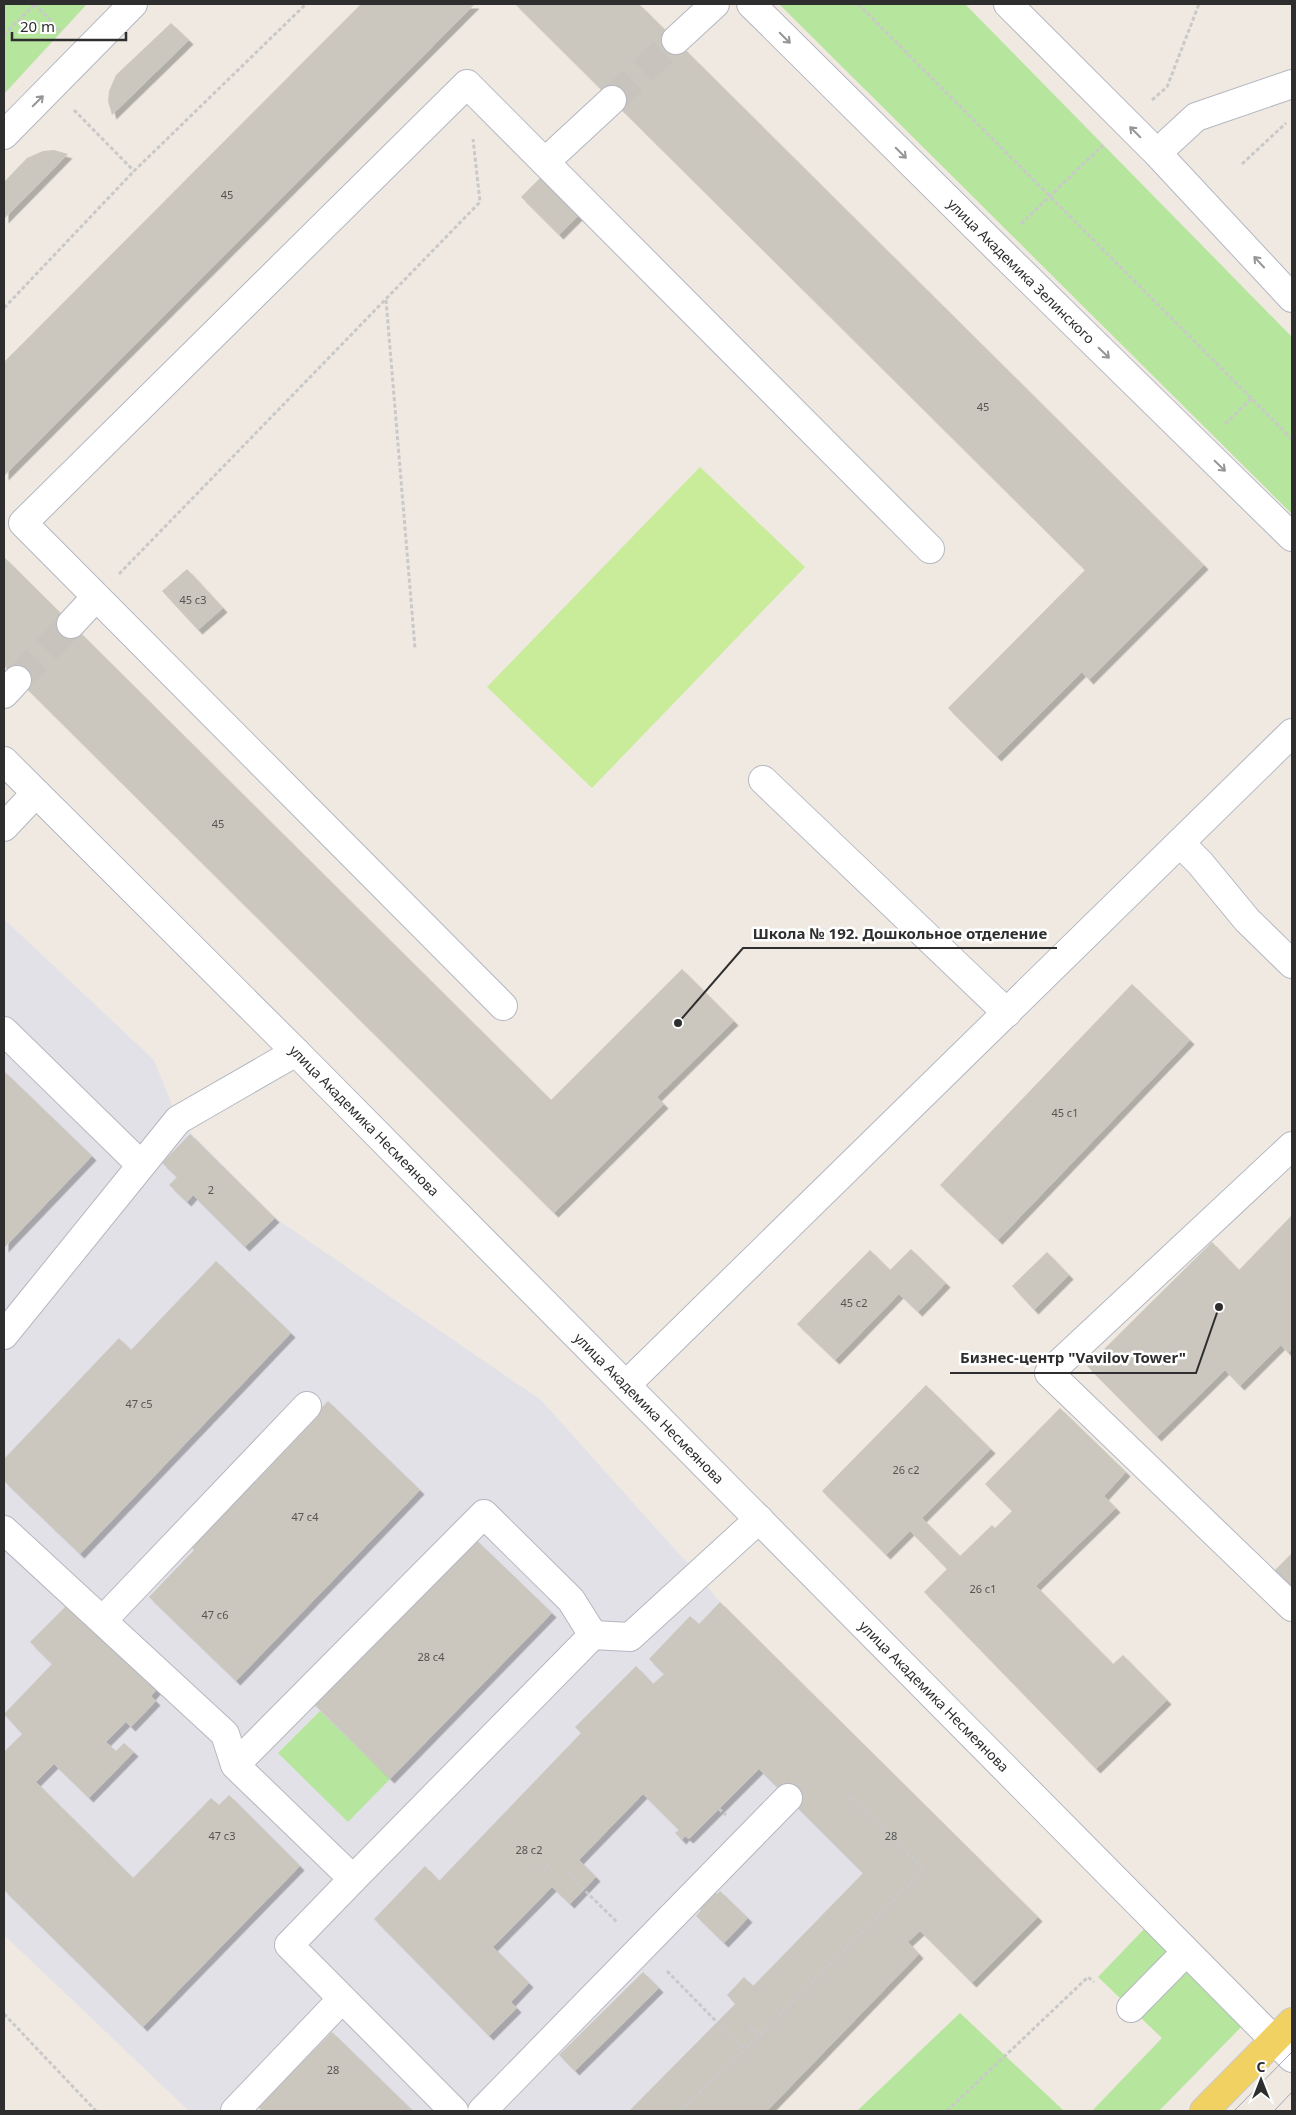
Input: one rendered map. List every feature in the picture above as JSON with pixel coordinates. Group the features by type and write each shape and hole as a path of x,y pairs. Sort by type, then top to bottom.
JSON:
{"main road":[{"path":"1204,2111 1286,2040"}],"street":[{"path":"4,135 133,4"},
{"path":"676,40 715,4"},
{"name":"улица Академика Зелинского","path":"751,4 1292,537"},
{"path":"1008,4 1157,154 1292,298"},
{"path":"504,1006 23,523 467,84 930,550"},
{"path":"1157,154 1196,117 1292,84"},
{"path":"545,162 612,100"},
{"path":"71,624 96,597"},
{"path":"626,1385 1292,733"},
{"name":"улица Академика Несмеянова","path":"4,761 296,1052 1186,1952 1286,2040"},
{"path":"763,780 1007,1013"},
{"path":"4,826 36,793"},
{"path":"1180,843 1200,863 1247,920 1292,964"},
{"path":"4,1031 141,1165"},
{"path":"4,1334 178,1120 296,1052"},
{"path":"1292,1146 1049,1373 1292,1607"},
{"path":"102,1620 308,1406"},
{"path":"235,1765 484,1514 571,1600 593,1635"},
{"path":"454,2111 289,1945 593,1635 630,1637 759,1519"},
{"path":"4,1530 225,1734 235,1765 354,1879"},
{"path":"482,2111 788,1798"},
{"path":"1131,2008 1186,1952"},
{"path":"235,2111 342,1999"}],"path":[{"path":"4,35 35,4 64,35"},
{"path":"4,308 134,171 306,4"},
{"path":"858,4 1292,439"},
{"path":"997,248 1126,122 1167,87 1198,4"},
{"path":"96,597 480,202 467,84"},
{"path":"68,104 134,171"},
{"path":"1242,164 1292,117"},
{"path":"386,300 415,648"},
{"path":"680,2111 759,2036 924,1870 848,1795"},
{"path":"542,1872 546,1866 553,1873"},
{"path":"947,2111 1088,1977 1094,1982"},
{"path":"4,2014 96,2111"},
{"path":"709,2014 744,2050"},
{"path":"749,2025 759,2036"}],"shaded area":[{"path":"4,919 154,1060 178,1120 275,1218 541,1400 720,1602 1038,1917 972,1983 920,1931 909,1942 919,1954 767,2111 262,2111 258,2108 255,2111 189,2111 4,1935"}],"green space":[{"path":"4,4 87,4 4,94"},
{"path":"779,4 965,4 1292,337 1292,514"},
{"path":"700,467 805,567 592,788 487,687"},
{"path":"320,1711 390,1779 348,1822 278,1753"},
{"path":"1147,1926 1245,2023 1159,2111 1092,2111 1162,2038 1098,1977"},
{"path":"960,2013 1064,2111 857,2111"}],"building":[{"path":"361,4 475,4 4,476 4,362"},
{"path":"515,4 639,4 1204,565 1089,680 1082,672 997,757 948,708 1085,570"},
{"path":"171,23 189,40 112,115 108,101 109,91 116,75"},
{"path":"54,150 68,154 4,219 4,182 27,158 43,151"},
{"path":"542,176 579,215 559,235 521,197"},
{"path":"4,557 551,1100 682,969 734,1021 657,1097 664,1104 554,1213 4,666"},
{"path":"187,569 223,608 198,630 162,591"},
{"path":"1132,984 1190,1040 998,1240 940,1185"},
{"path":"4,1071 92,1156 4,1248"},
{"path":"190,1134 275,1218 245,1247 193,1195 187,1202 169,1185 177,1177 162,1163"},
{"path":"1292,1215 1292,1349 1288,1353 1281,1345 1240,1386 1225,1370 1157,1437 1087,1366 1212,1242 1239,1270"},
{"path":"911,1249 946,1283 918,1312 899,1294 835,1360 797,1324 870,1250 890,1270"},
{"path":"1047,1252 1069,1275 1034,1310 1012,1286"},
{"path":"216,1261 291,1333 80,1554 4,1481 4,1459 119,1338 131,1350"},
{"path":"926,1385 991,1449 922,1518 960,1556 992,1525 995,1528 1012,1511 985,1484 1060,1408 1126,1472 1104,1496 1116,1508 1036,1586 1113,1664 1123,1655 1167,1700 1096,1769 924,1592 947,1569 910,1531 886,1555 822,1491"},
{"path":"328,1401 420,1490 236,1681 149,1597 194,1550 189,1545"},
{"path":"471,1535 552,1613 390,1779 310,1700"},
{"path":"1292,1553 1292,1597 1270,1575"},
{"path":"70,1602 158,1688 151,1696 156,1701 131,1727 126,1722 106,1742 116,1751 124,1743 134,1752 89,1798 54,1764 36,1782 133,1878 211,1798 219,1805 229,1795 300,1866 143,2027 4,1890 4,1752 22,1734 4,1714 52,1664 30,1642"},
{"path":"720,1602 1038,1917 972,1983 920,1931 908,1942 919,1954 767,2111 629,2111 735,2004 727,1995 744,1977 753,1986 863,1873 759,1769 689,1839 685,1836 682,1840 675,1833 679,1830 643,1794 579,1860 596,1877 570,1904 552,1887 493,1947 529,1983 511,2002 517,2008 489,2036 374,1919 425,1866 439,1881 581,1733 575,1727 636,1666 653,1684 664,1674 649,1659 690,1616 699,1624"},
{"path":"708,1886 717,1894 720,1891 748,1918 724,1943 696,1916 701,1910 694,1901"},
{"path":"643,1972 659,1988 575,2071 559,2055"},
{"path":"332,2032 413,2111 262,2111 258,2107"}],"tunnel":[{"path":"612,100 676,40"},
{"path":"17,680 71,624"}],"tram line":[{"path":"1234,2111 1292,2052"},
{"path":"1274,2111 1292,2092"}],"place":[{"name":"Школа № 192. Дошкольное отделение","path":"678,1023"},
{"name":"Бизнес-центр \"Vavilov Tower\"","path":"1219,1307"}]}
